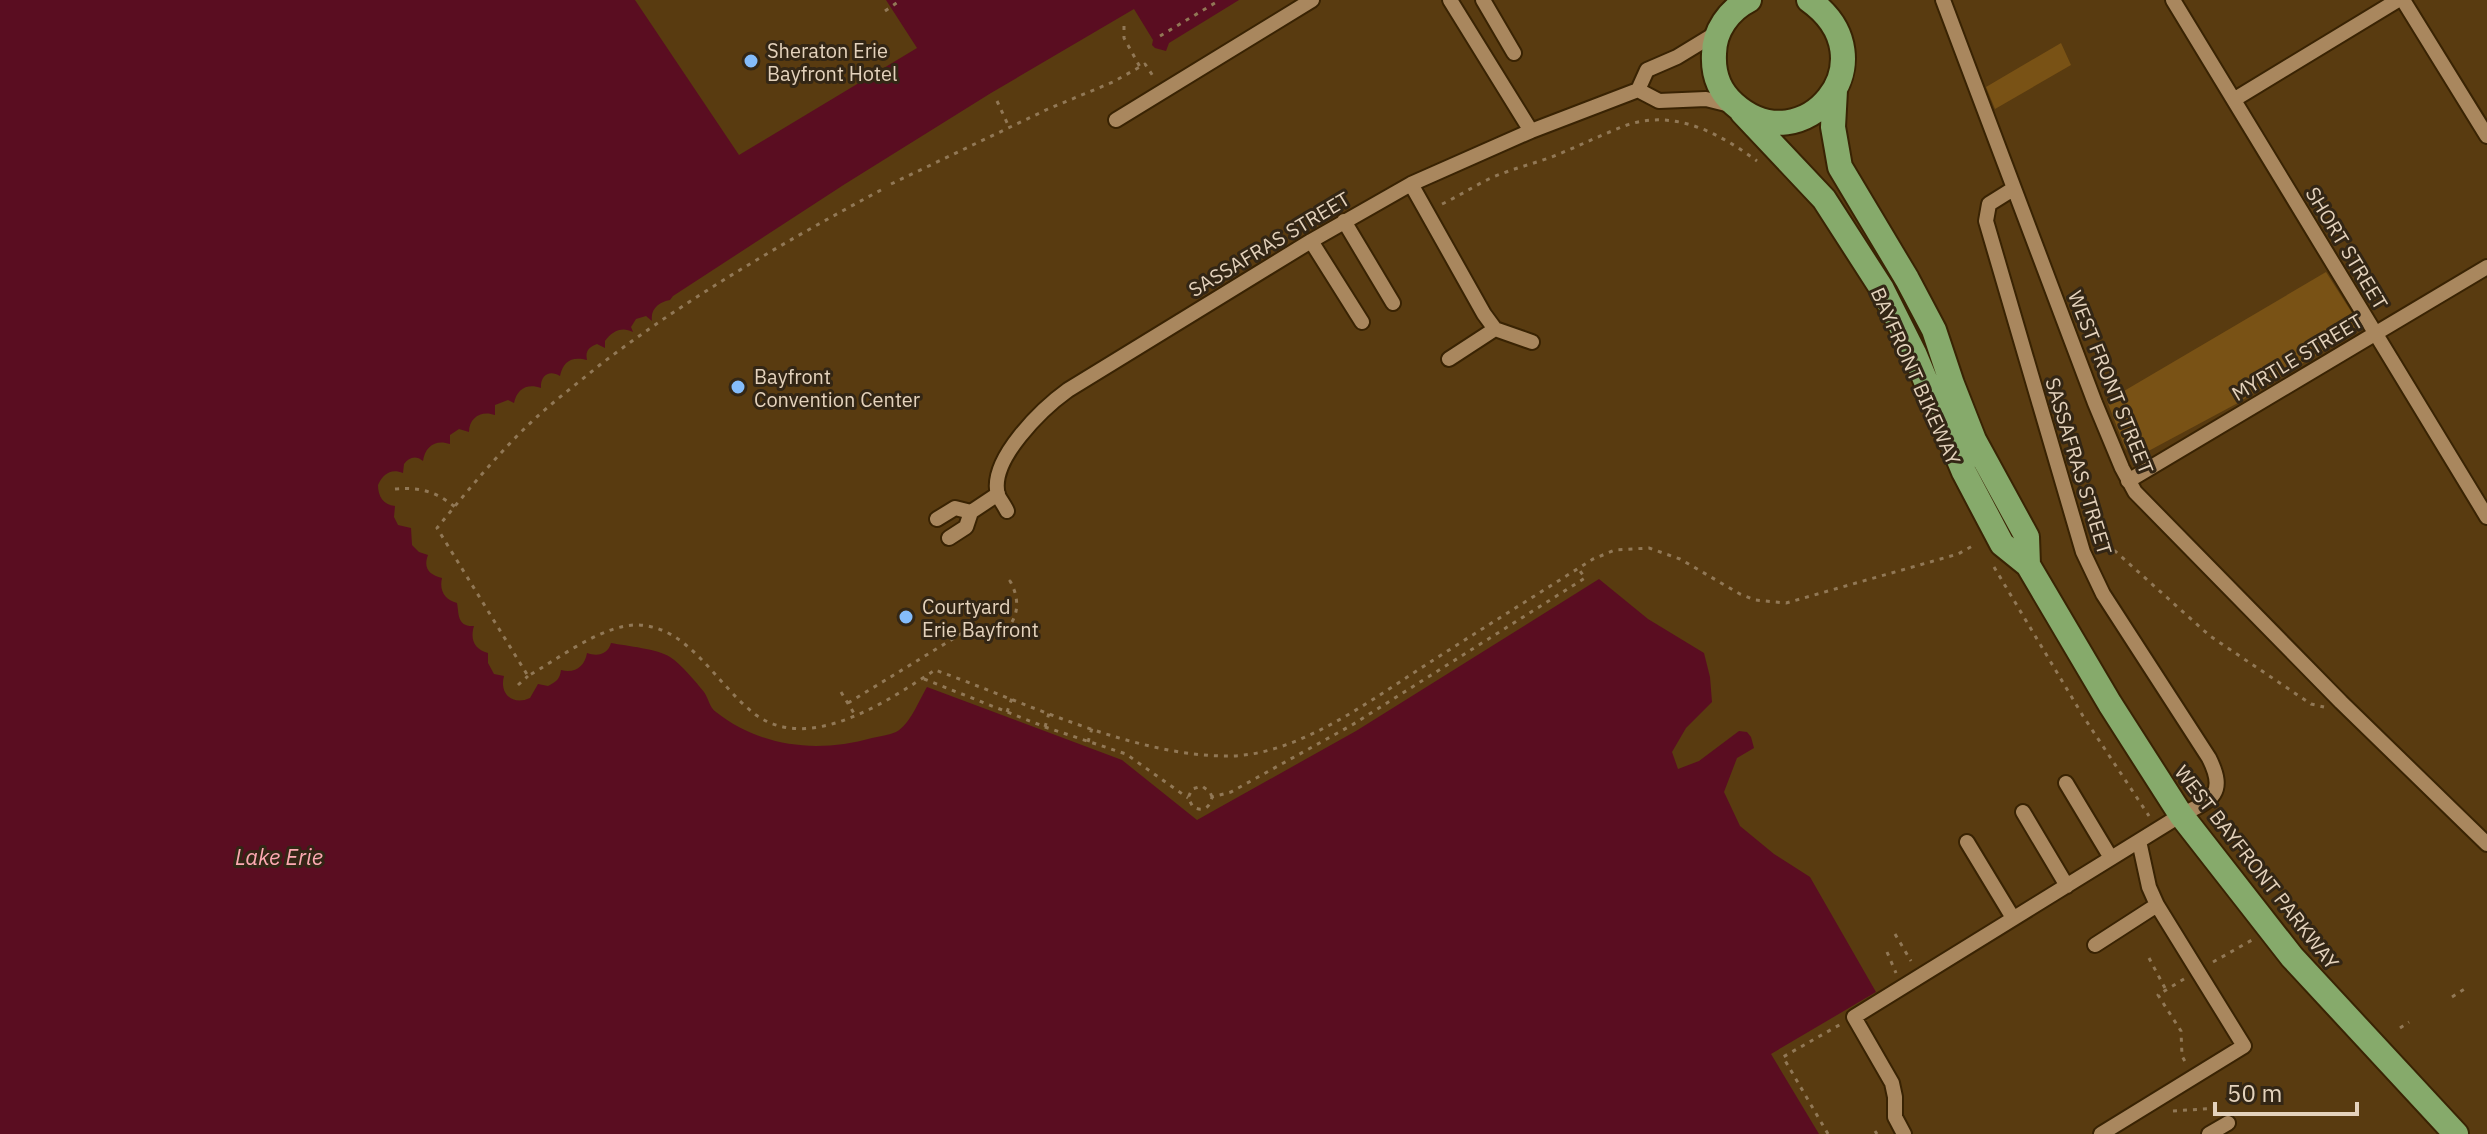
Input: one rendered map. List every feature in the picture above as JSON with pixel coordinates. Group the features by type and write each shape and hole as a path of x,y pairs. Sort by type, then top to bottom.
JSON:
{"highway":[{"path":"1718,32 1728,16 1749,0"},
{"name":"WEST BAYFRONT PARKWAY","path":"1809,0 1834,23 1841,39 1844,56 1842,74 1835,90 1833,127 1840,167 1934,330 1974,440 2027,537 2028,565"},
{"name":"WEST BAYFRONT PARKWAY","path":"1718,32 1714,67 1728,100 1824,199 1882,289 1914,353 1964,472 2002,544 2028,565 2181,815 2292,957 2456,1134"},
{"path":"1739,109 1767,121 1793,121 1810,115 1835,90"}],"street":[{"path":"1116,120 1312,0"},
{"path":"1450,0 1531,131"},
{"path":"1483,0 1514,53"},
{"name":"WEST FRONT STREET","path":"1943,0 2095,403 2128,481 2143,501 2341,702 2487,844"},
{"name":"SHORT STREET","path":"2173,0 2487,517"},
{"path":"2235,99 2400,0 2487,136"},
{"name":"SASSAFRAS STREET","path":"998,494 1002,463 1038,415 1056,399 1344,221 1411,184 1531,131 1638,90 1647,70 1677,57 1718,32"},
{"path":"1638,90 1659,101 1706,99 1739,109"},
{"path":"1411,184 1495,329 1532,342"},
{"name":"SASSAFRAS STREET","path":"1854,1017 2212,798 2218,786 2209,758 2109,604 2085,558 1986,221 1989,204 2013,189"},
{"path":"1344,221 1393,303"},
{"path":"1311,241 1362,322"},
{"name":"MYRTLE STREET","path":"2128,481 2487,267"},
{"path":"1449,359 1495,329"},
{"path":"949,538 966,527 971,512 998,494 1007,511"},
{"path":"937,519 955,508 971,512"},
{"path":"2066,783 2111,858"},
{"path":"2023,812 2067,886"},
{"path":"2101,1134 2244,1046 2157,905 2149,887 2139,841"},
{"path":"1967,842 2013,918"},
{"path":"2095,945 2157,905"},
{"path":"1854,1017 1892,1083 1895,1117 1904,1134"},
{"path":"2209,1134 2228,1123"}],"path":[{"path":"885,11 897,0"},
{"path":"1160,36 1220,0"},
{"path":"1124,26 1124,38 1140,67"},
{"path":"891,184 1009,127 1113,82 1145,64 1153,76"},
{"path":"997,101 1009,127"},
{"path":"1442,204 1491,178 1540,162 1629,124 1647,120 1684,123 1707,130 1730,141 1758,162"},
{"path":"528,676 437,528 522,431 562,394 655,323 773,249 881,190"},
{"path":"395,489 430,491 455,507"},
{"path":"2090,536 2115,551 2210,636 2315,706 2330,705"},
{"path":"518,685 607,630 635,625 659,627 683,641 757,716 773,723 804,729 834,724 870,709 935,670 1049,713 1152,746 1229,756 1282,748 1338,719 1578,568 1615,550 1649,548 1680,559 1740,594 1755,600 1786,603 1958,554 1979,542"},
{"path":"1212,797 1231,792 1352,725 1493,637 1585,578 1578,568"},
{"path":"848,703 969,629 983,635 1005,629 1018,609 1018,599 1010,581 1016,578"},
{"path":"1561,579 1568,589"},
{"path":"1553,584 1559,594"},
{"path":"1523,603 1529,614"},
{"path":"1487,626 1493,637"},
{"path":"1479,631 1486,641"},
{"path":"1444,653 1450,663"},
{"path":"1426,664 1433,674"},
{"path":"922,678 1045,727 1132,757 1188,798 1193,807 1203,809 1212,797 1202,786 1192,789 1188,798"},
{"path":"1399,681 1406,691"},
{"path":"841,692 855,715"},
{"path":"1383,692 1389,702"},
{"path":"1007,712 1012,698"},
{"path":"1045,727 1049,713"},
{"path":"1346,714 1352,725"},
{"path":"1338,719 1344,729"},
{"path":"1088,742 1092,728"},
{"path":"1300,739 1306,750"},
{"path":"1895,934 1912,963"},
{"path":"2208,965 2252,940"},
{"path":"1887,952 1896,973"},
{"path":"2149,958 2166,990"},
{"path":"2189,976 2158,995 2181,1031 2182,1056 2191,1071"},
{"path":"2452,997 2466,988"},
{"path":"1828,1134 1783,1057 1854,1017"},
{"path":"2400,1028 2409,1022"},
{"path":"2167,1111 2219,1108 2228,1123"}],"shaded area":[{"path":"2061,43 2071,65 1995,109 1986,87"},
{"path":"2326,272 2354,316 2356,331 2236,404 2141,455 2132,455 2125,448 2107,401"}],"water":[{"name":"Lake Erie","path":"0,0 635,0 739,155 917,48 886,0 1239,0 1169,43 1166,51 1152,45 1153,40 1134,9 991,93 845,184 670,300 659,304 654,309 652,321 646,316 636,319 631,327 633,332 625,329 614,332 605,341 605,348 597,344 590,348 587,360 569,361 560,376 552,373 544,377 541,388 523,388 514,403 508,400 495,405 495,415 485,413 477,416 471,422 469,432 459,429 450,435 450,444 440,442 432,445 423,461 415,457 408,460 403,473 391,472 382,478 378,485 380,496 387,504 395,506 394,517 398,525 411,528 412,545 428,555 428,570 442,578 442,591 457,603 462,622 474,626 474,643 488,653 488,663 494,674 504,676 504,688 513,699 530,698 538,684 551,685 559,678 561,670 578,668 587,653 602,654 611,643 670,657 701,688 714,710 734,724 771,740 811,746 852,743 896,732 910,718 927,687 1122,760 1197,820 1356,731 1599,579 1648,619 1704,653 1712,702 1686,728 1672,752 1678,769 1699,761 1739,731 1747,732 1754,748 1737,758 1724,792 1740,826 1774,854 1810,877 1876,992 1771,1054 1819,1134 0,1134"}],"place":[{"name":"Sheraton Erie Bayfront Hotel","path":"751,61"},
{"name":"Bayfront Convention Center","path":"738,387"},
{"name":"Courtyard Erie Bayfront","path":"906,617"}]}
